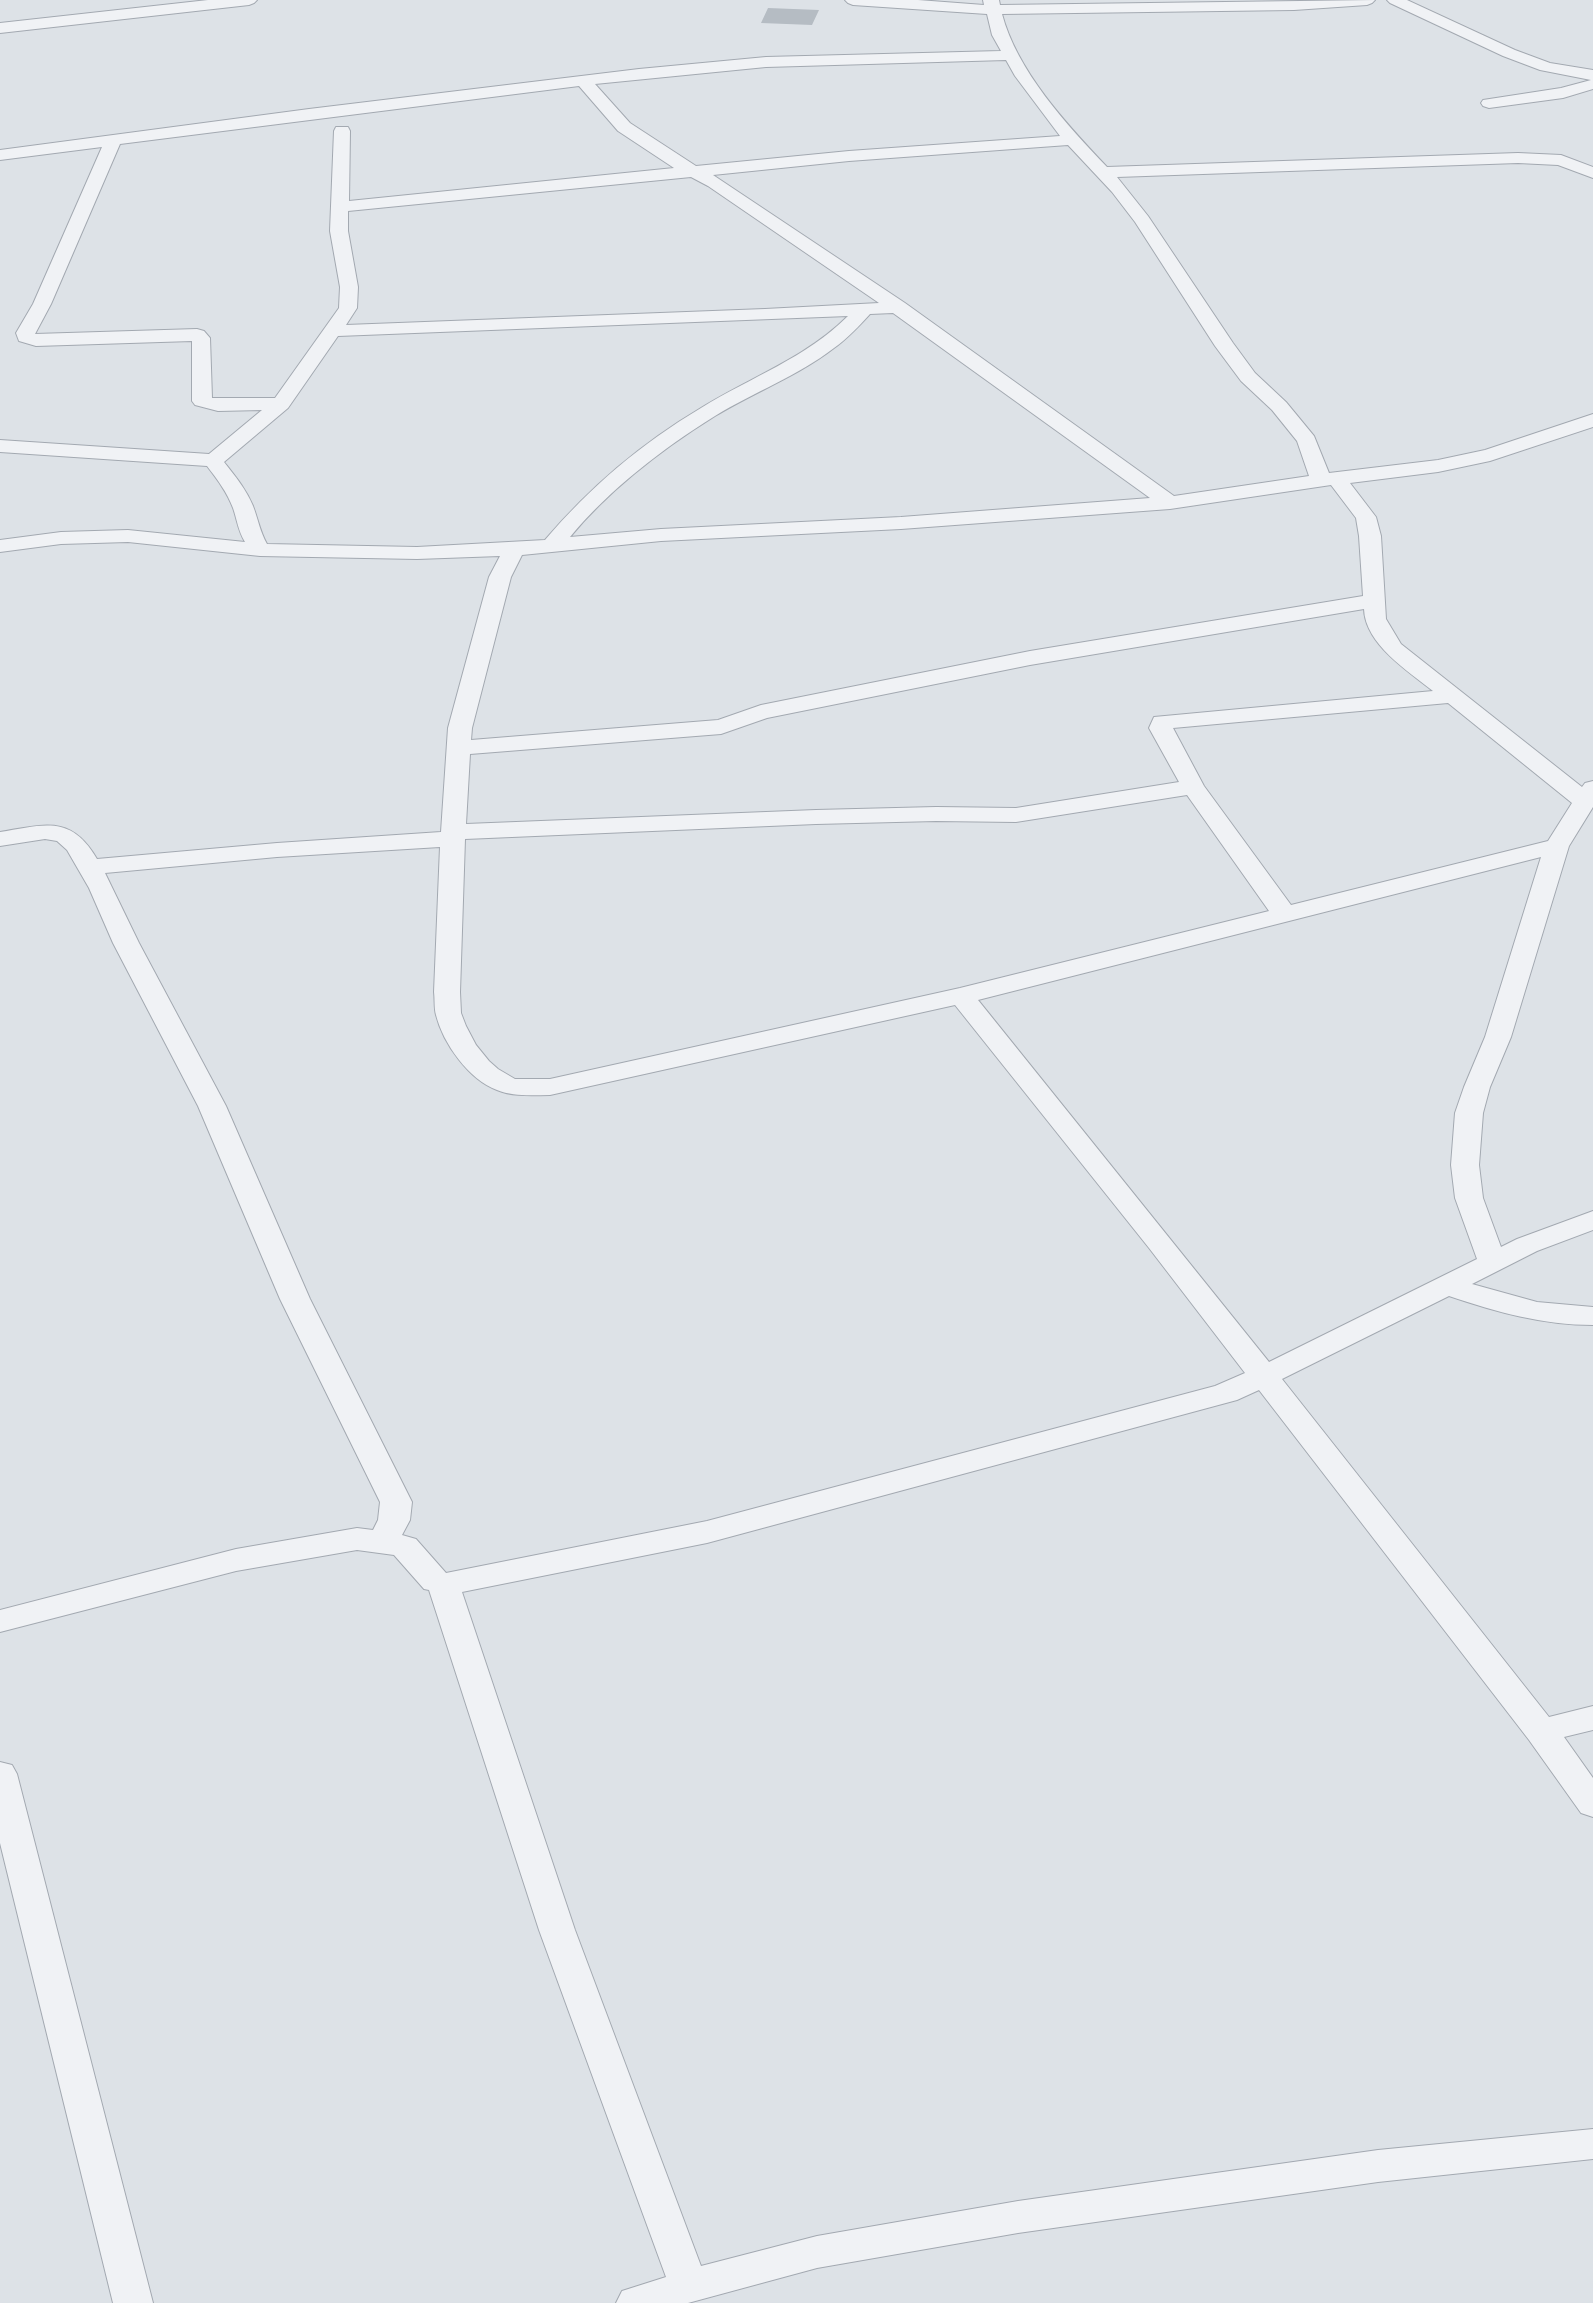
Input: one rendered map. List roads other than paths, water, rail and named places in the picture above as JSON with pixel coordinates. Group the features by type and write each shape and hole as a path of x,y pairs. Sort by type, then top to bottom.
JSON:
{"street":[{"path":"0,28 187,4 249,0"},
{"path":"853,0 992,5 1294,5 1367,0"},
{"path":"1395,0 1509,53 1546,67 1593,75"},
{"path":"992,5 1000,35 1021,73 1072,140 1118,188 1142,220 1248,377 1280,406 1307,440 1329,480 1366,517 1370,536 1375,619 1393,648 1454,696 1590,795 1557,846 1498,1037 1477,1087 1469,1113 1465,1165 1469,1198 1492,1262"},
{"path":"4,157 113,140 582,80 766,62 1011,55"},
{"path":"582,80 624,127 694,172 714,182 898,307 1170,503"},
{"path":"1490,103 1554,94 1593,84"},
{"path":"342,130 377,105"},
{"path":"309,114 342,130"},
{"path":"213,461 281,404 334,331 348,308 349,287 339,230 342,130"},
{"path":"113,140 42,304 25,333 26,337 36,340 197,335 201,338 202,401 218,405 281,404"},
{"path":"340,207 848,156 1072,140"},
{"path":"1102,172 1518,158 1561,160 1593,173"},
{"path":"334,331 898,307"},
{"path":"553,544 575,516 604,487 709,412 825,346 866,309"},
{"path":"0,546 61,538 128,536 260,550 376,553 514,549 661,535 901,523 1170,503 1438,466 1490,456 1593,420"},
{"path":"0,446 179,457 213,461 234,488 243,508 246,522 260,550"},
{"path":"187,542 246,522"},
{"path":"514,549 500,577 460,728 453,836 447,992 449,1015 465,1049 484,1070 506,1085 550,1087 961,996 1557,846"},
{"path":"459,748 721,727 761,712 1030,658 1373,601"},
{"path":"1286,915 1193,787 1162,728 1162,722 1454,696"},
{"path":"90,867 453,836 816,817 936,814 1016,815 1193,787"},
{"path":"0,839 45,832 64,835 77,846 90,867 126,943 212,1106 295,1299 396,1502 394,1520 383,1541"},
{"path":"961,996 1159,1242 1541,1730 1593,1804"},
{"path":"0,1622 236,1560 357,1539 383,1541 405,1547 435,1581 455,1583 707,1532 1226,1392 1295,1362 1527,1245 1593,1220"},
{"path":"1446,1285 1507,1306 1567,1317 1593,1316"},
{"path":"443,1583 557,1930 689,2286"},
{"path":"1541,1730 1593,1718"},
{"path":"0,1774 133,2303"},
{"path":"636,2303 689,2286 817,2252 1018,2217 1378,2166 1593,2144"}]}
